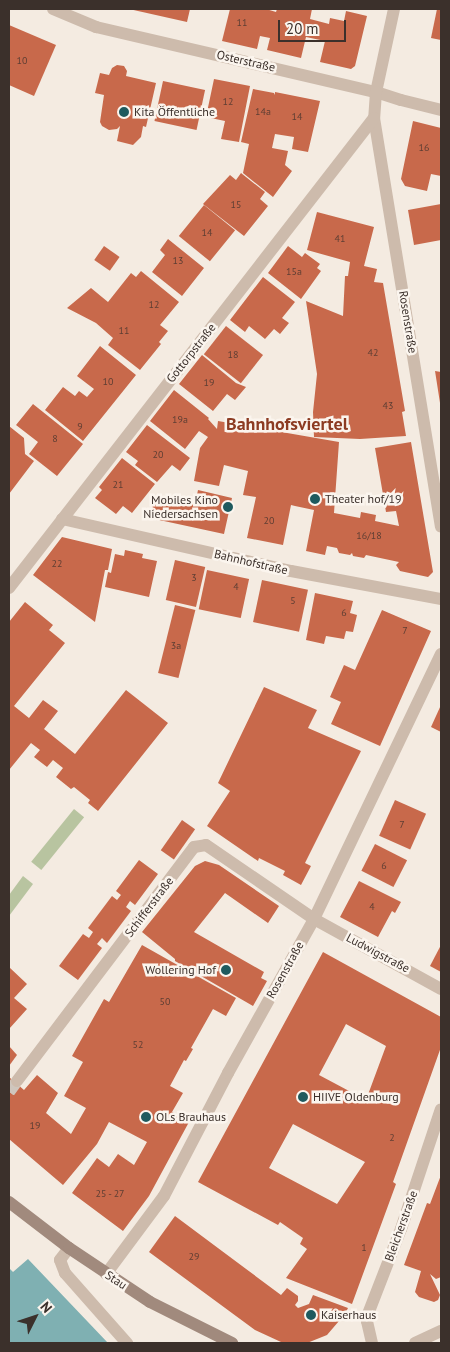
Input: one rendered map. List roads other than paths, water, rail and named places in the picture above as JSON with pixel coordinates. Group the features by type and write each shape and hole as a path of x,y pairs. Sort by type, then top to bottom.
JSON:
{"street":[{"name":"Osterstraße","path":"53,9 96,27 376,92 441,110"},
{"name":"Rosenstraße","path":"394,9 376,92 374,118 441,527"},
{"name":"Gottorpstraße","path":"9,588 374,118"},
{"name":"Bahnhofstraße","path":"62,519 291,570 441,599"},
{"name":"Rosenstraße","path":"106,1274 164,1196 228,1072 314,919 441,654"},
{"name":"Schifferstraße","path":"17,1081 194,847 206,845 314,919"},
{"name":"Ludwigstraße","path":"314,919 441,989"},
{"name":"Bleicherstraße","path":"372,1343 367,1321 368,1314 401,1228 441,1109"},
{"name":"Stau","path":"9,1202 69,1248 150,1302 232,1343"},
{"path":"69,1248 60,1260 65,1273 127,1343"},
{"path":"415,1343 441,1331"}],"water":[{"path":"28,1259 108,1343 9,1343 9,1268 13,1272"}],"tunnel":[{"path":"9,1092 17,1081"}],"place":[{"name":"Kita Öffentliche","path":"124,112"},
{"name":"Theater hof/19","path":"315,499"},
{"name":"Mobiles Kino Niedersachsen","path":"228,507"},
{"name":"Wollering Hof","path":"226,970"},
{"name":"HIIVE Oldenburg","path":"303,1097"},
{"name":"OLs Brauhaus","path":"146,1117"},
{"name":"Kaiserhaus","path":"311,1315"}],"district":[{"name":"Bahnhofsviertel","path":"287,424"}]}
